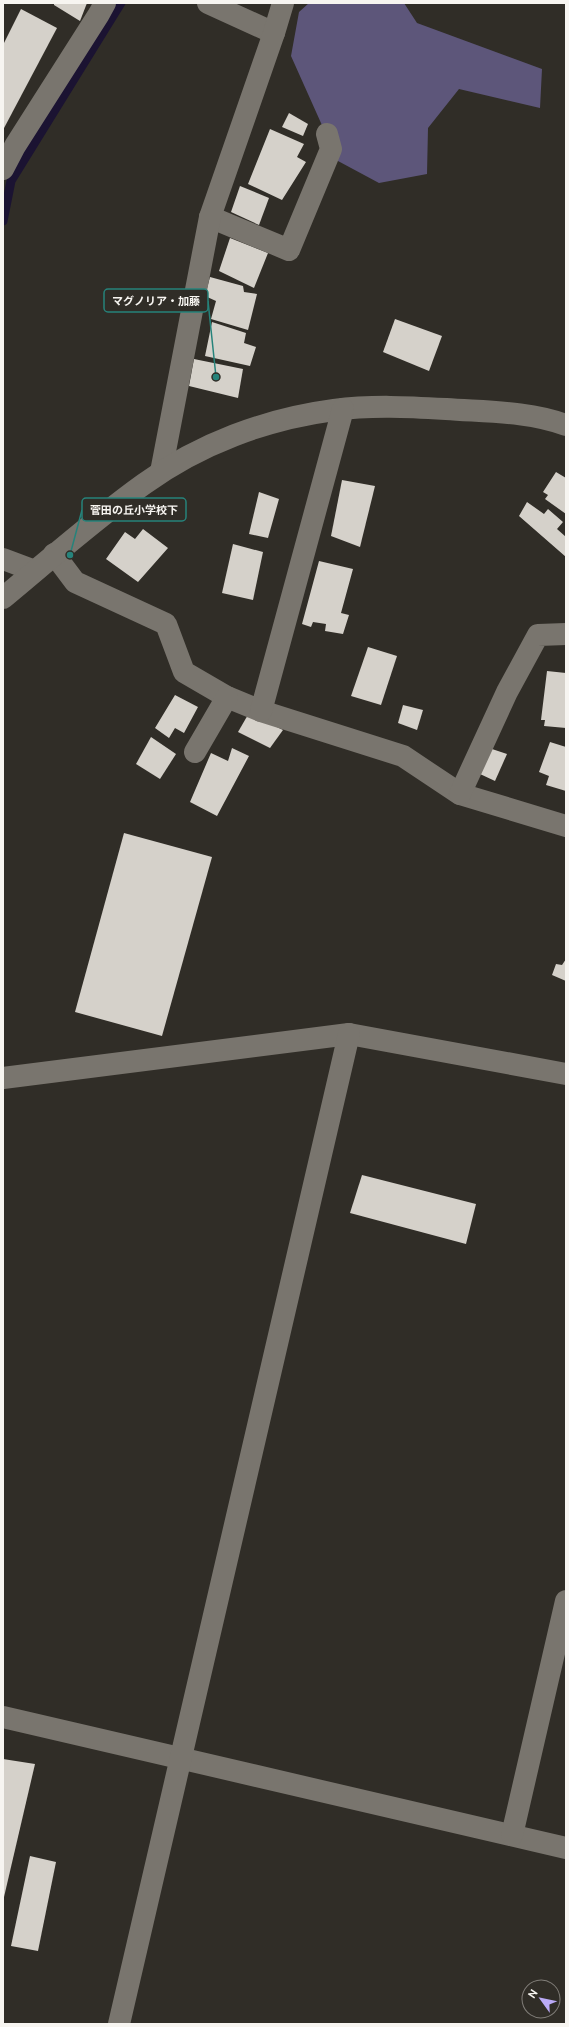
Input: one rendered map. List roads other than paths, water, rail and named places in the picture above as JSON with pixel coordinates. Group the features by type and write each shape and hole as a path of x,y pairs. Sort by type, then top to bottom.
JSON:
{"street":[{"path":"3,169 15,146 105,3"},
{"path":"208,3 274,33"},
{"path":"161,472 210,217 285,4"},
{"path":"210,217 289,250 331,149 327,134"},
{"path":"3,598 35,572 54,554 161,472 190,455 222,440 281,420 343,409 402,406 510,414 554,421 566,426"},
{"path":"262,711 343,409"},
{"path":"54,554 75,582 166,624 184,672 227,697 262,711 403,756 460,794 566,826"},
{"path":"3,559 35,572"},
{"path":"460,794 507,692 538,635 566,634"},
{"path":"195,752 227,697"},
{"path":"119,2024 349,1034"},
{"path":"3,1078 349,1034 566,1074"},
{"path":"512,1835 566,1600"},
{"path":"3,1717 566,1848"}],"waterway":[{"path":"3,221 11,181 121,3"}],"place":[{"name":"マグノリア・加藤","path":"216,377"},
{"name":"菅田の丘小学校下","path":"70,555"}]}
